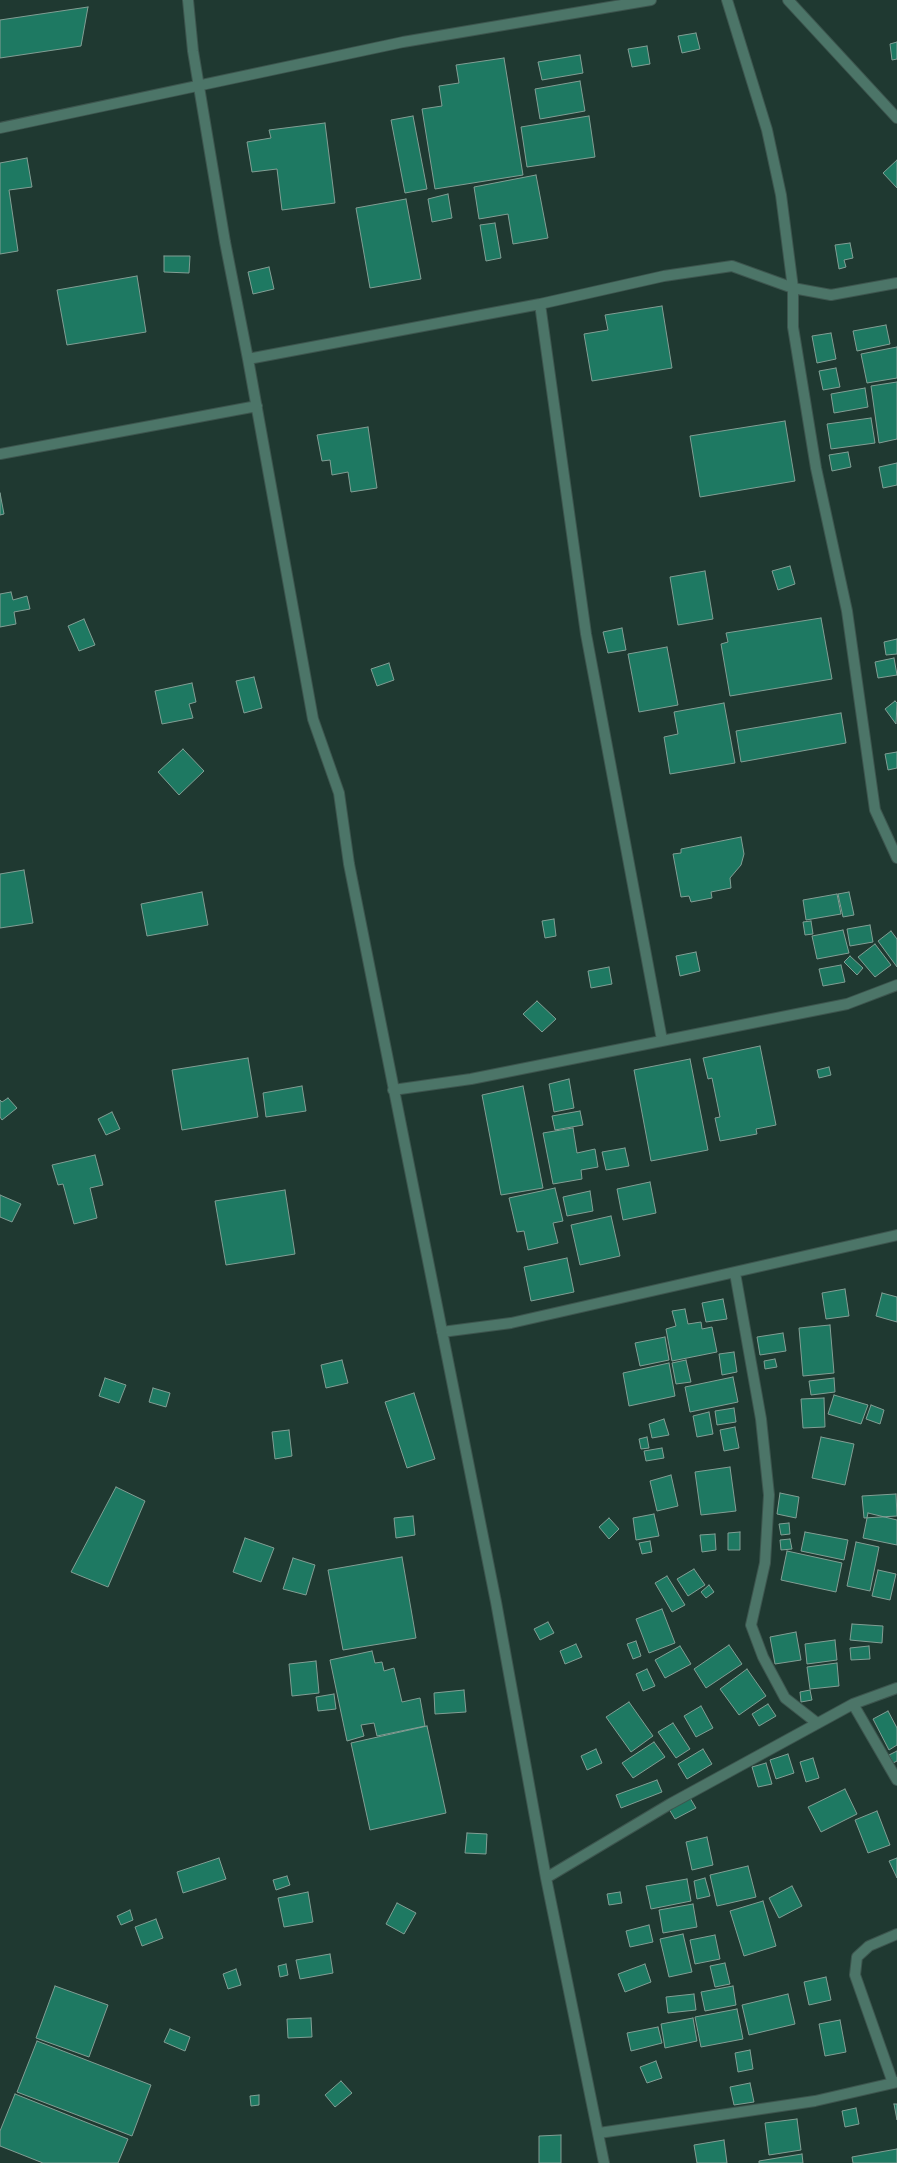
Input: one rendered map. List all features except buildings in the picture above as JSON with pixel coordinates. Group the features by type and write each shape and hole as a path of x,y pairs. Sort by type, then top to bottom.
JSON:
{"street":[{"path":"188,0 194,51 225,242 257,406 313,719 338,793 349,864 442,1332 546,1878 604,2163"},
{"path":"0,128 403,42 651,0"},
{"path":"727,0 767,130 781,195 793,288 793,327 816,468 847,611 875,810 897,858"},
{"path":"788,0 897,118"},
{"path":"248,360 540,304 664,276 732,266 793,288 831,295 897,283"},
{"path":"540,304 586,634 662,1040"},
{"path":"0,454 257,406"},
{"path":"393,1090 471,1079 847,1004 897,985"},
{"path":"442,1332 512,1323 897,1235"},
{"path":"735,1273 761,1419 769,1495 765,1563 751,1625 763,1657 785,1698 817,1723"},
{"path":"546,1878 670,1804 817,1723 853,1704 897,1688"},
{"path":"853,1704 897,1780"},
{"path":"599,2133 815,2101 895,2082 855,1975 857,1957 869,1946 897,1934"}]}
